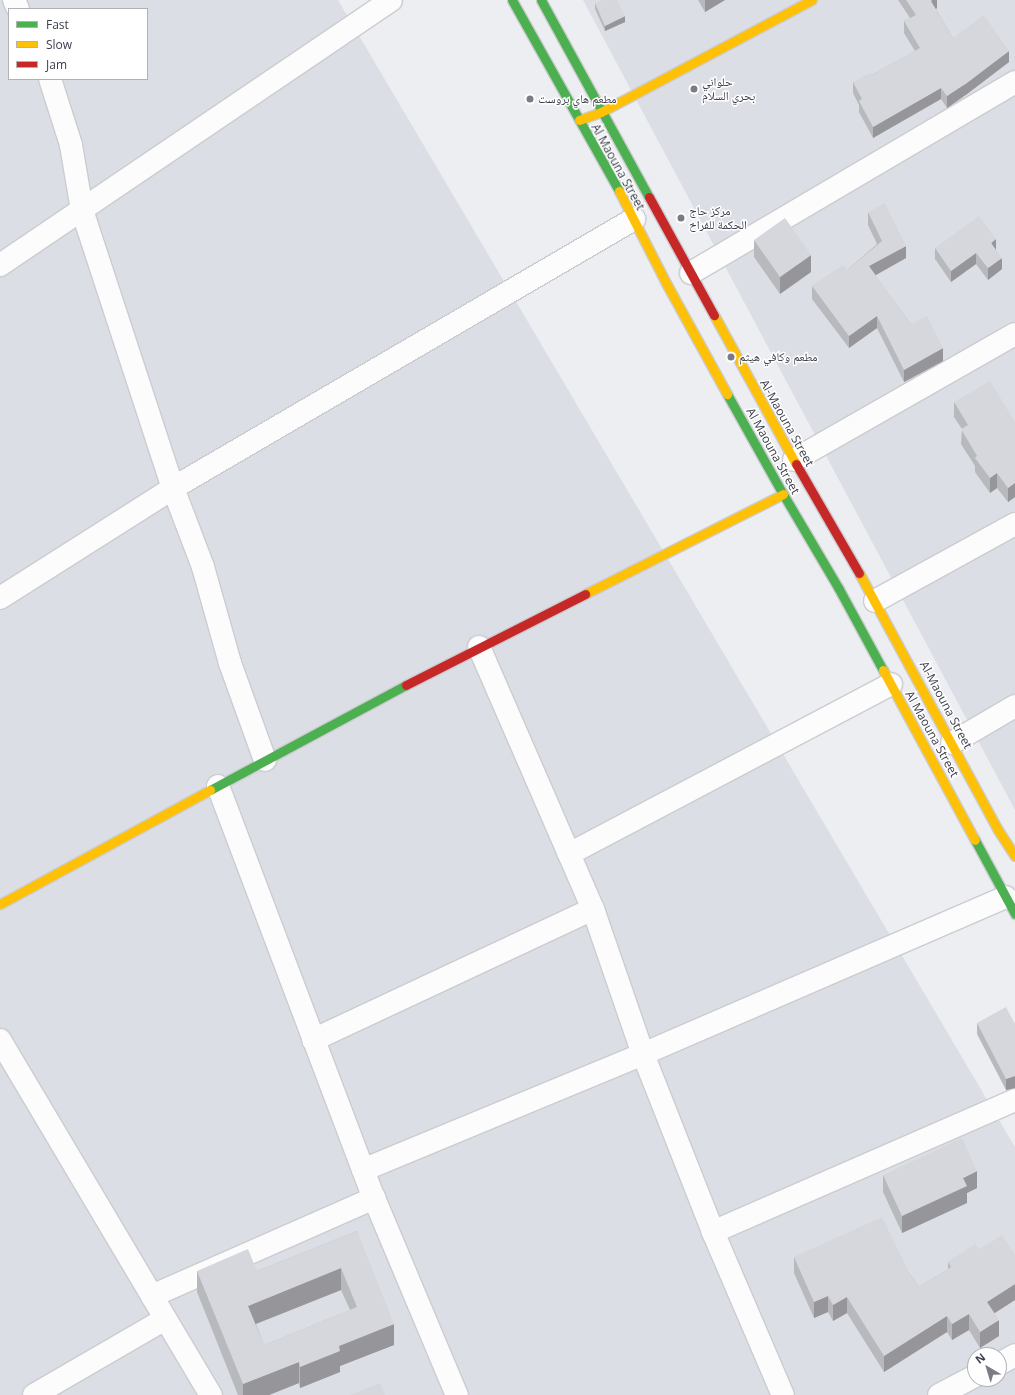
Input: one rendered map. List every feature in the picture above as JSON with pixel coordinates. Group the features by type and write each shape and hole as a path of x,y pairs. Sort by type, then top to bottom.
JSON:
{"main road":[{"name":"Al Maouna Street","path":"512,0 634,219 666,283 783,494 839,589 891,684 981,835 1010,905"},
{"path":"579,120 601,112 812,0"},
{"name":"Al-Maouna Street","path":"546,2 601,112 794,460 875,601 998,830 1015,856"},
{"path":"0,904 265,760 479,647 783,494"},
{"path":"981,835 998,830"}],"street":[{"path":"0,265 391,0"},
{"path":"50,80 71,145 82,210 173,488 202,567 230,663 265,760"},
{"path":"691,273 1015,82"},
{"path":"0,598 173,488 634,219"},
{"path":"794,460 1015,334"},
{"path":"875,601 1015,524"},
{"path":"479,647 593,909 643,1054 713,1232 783,1395"},
{"path":"569,854 891,684"},
{"path":"952,743 1015,706"},
{"path":"218,786 374,1198 457,1395"},
{"path":"364,1170 643,1054 1010,905"},
{"path":"313,1040 593,909"},
{"path":"0,1040 165,1320 211,1395"},
{"path":"713,1232 1015,1100"},
{"path":"152,1296 374,1198"},
{"path":"34,1395 165,1320"},
{"path":"939,1395 967,1380"}],"shaded area":[{"path":"0,0 338,0 1015,1147 1015,1395 0,1395"},
{"path":"583,0 1015,0 1015,810"}],"building":[{"path":"602,0 617,0 625,16 605,26 595,3"},
{"path":"906,0 932,0 931,1 953,38 984,15 1009,51 967,83 947,96 941,88 873,127 859,101 862,99 853,82 870,73 871,75 920,48 904,21 916,15"},
{"path":"885,203 906,246 869,266 911,324 927,316 943,348 904,370 877,316 849,336 812,286 843,265 847,270 882,241 868,212"},
{"path":"979,216 996,239 991,243 1002,258 988,268 976,253 951,271 935,248"},
{"path":"785,218 811,255 780,277 754,240"},
{"path":"990,381 1015,422 1015,483 1008,488 997,473 990,478 975,458 977,456 961,429 968,425 954,402"},
{"path":"1006,1007 1015,1024 1015,1076 1006,1079 977,1023"},
{"path":"962,1138 977,1171 963,1178 967,1186 902,1216 883,1175"},
{"path":"882,1217 909,1272 919,1287 951,1267 948,1262 975,1244 979,1249 1002,1235 1015,1255 1015,1284 987,1302 999,1320 980,1332 969,1314 952,1324 947,1316 884,1356 847,1297 833,1305 828,1296 814,1302 794,1257"},
{"path":"357,1231 394,1324 339,1346 340,1351 300,1367 299,1362 243,1384 197,1271 248,1249 257,1271","holes":["341,1268 357,1307 264,1345 248,1306"]},
{"path":"380,1383 385,1395 350,1395"}],"traffic: fast":[{"path":"512,0 619,191"},
{"path":"541,0 649,197"},
{"path":"727,394 783,494 839,589 883,670"},
{"path":"210,790 406,685"},
{"path":"975,840 1015,914"}],"traffic: slow":[{"path":"579,120 601,112 812,0"},
{"path":"619,191 666,283 727,394"},
{"path":"714,315 796,464"},
{"path":"585,594 783,494"},
{"path":"859,573 998,830 1015,856"},
{"path":"883,670 975,840"},
{"path":"0,904 210,790"}],"traffic: jam":[{"path":"649,197 714,315"},
{"path":"796,464 859,573"},
{"path":"406,685 585,594"}],"place":[{"name":"حلواني بحري السلام","path":"694,89"},
{"name":"مطعم هاي بروست","path":"530,99"},
{"name":"مركز حاج الحكمة للفراخ","path":"681,218"},
{"name":"مطعم وكافي هيثم","path":"731,357"}]}
